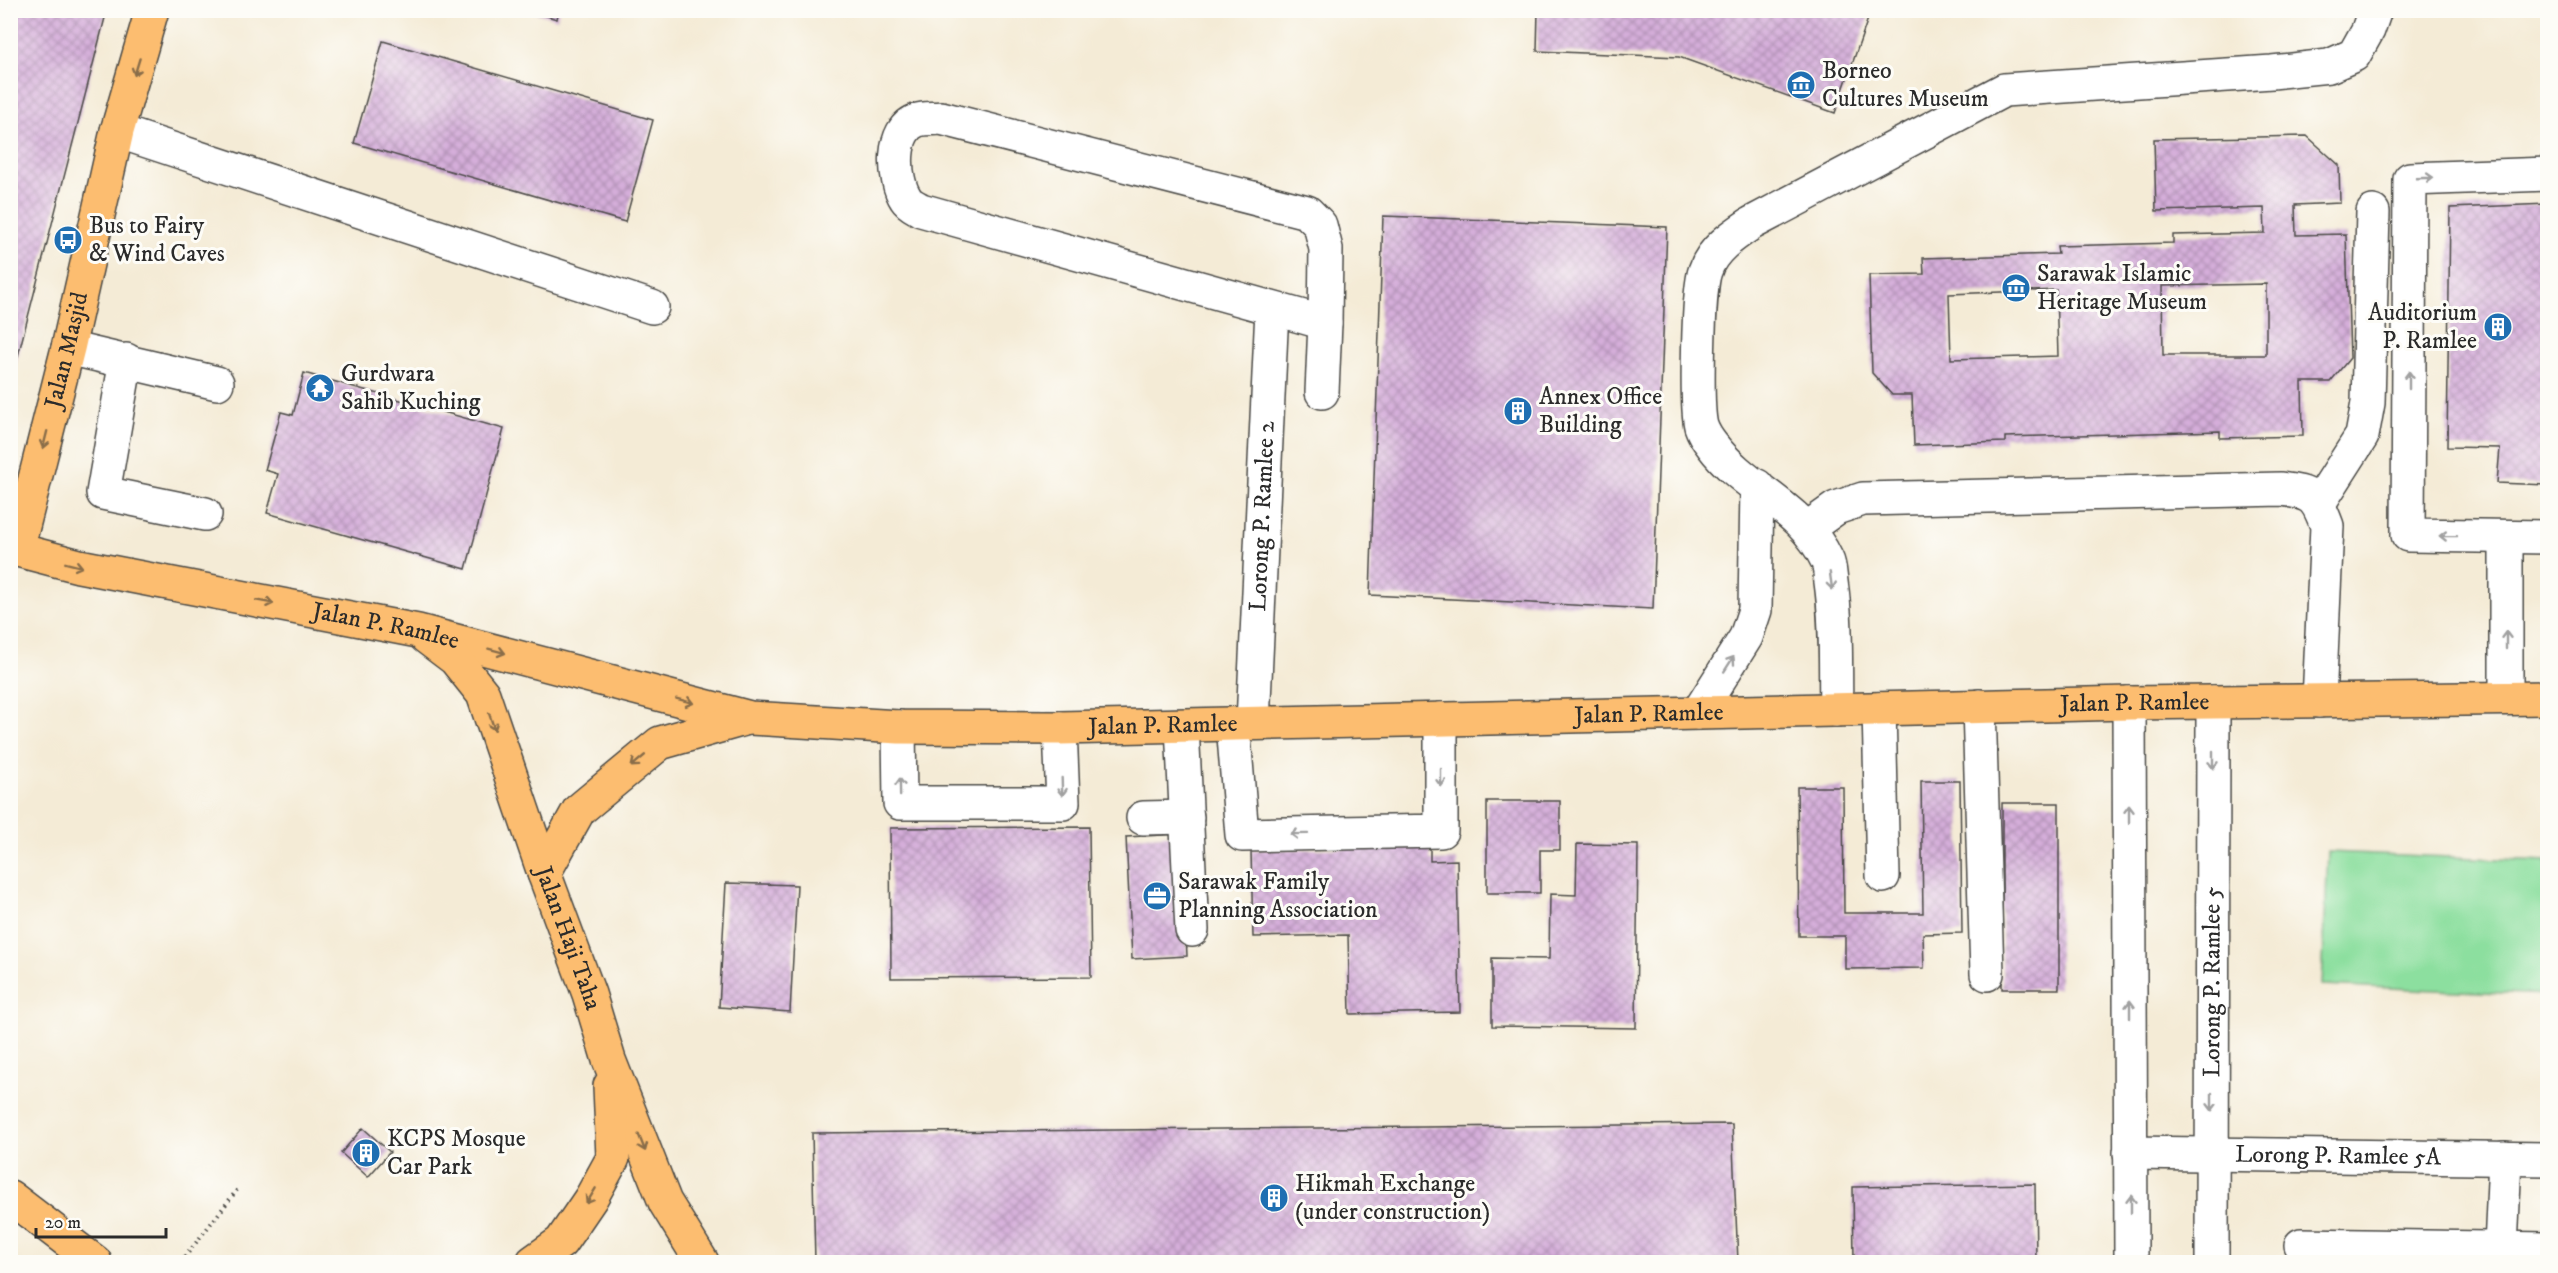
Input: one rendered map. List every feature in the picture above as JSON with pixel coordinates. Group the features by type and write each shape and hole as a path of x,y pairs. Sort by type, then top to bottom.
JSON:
{"main road":[{"name":"Jalan Masjid","path":"14,549 68,348 117,131 153,10"},
{"name":"Jalan P. Ramlee","path":"14,549 79,566 418,631 750,718 899,727 1182,726 1979,706 2547,698"},
{"name":"Jalan Haji Taha","path":"418,631 455,659 483,694 544,873 589,994 609,1060 665,1202 702,1263"},
{"name":"Jalan P. Ramlee","path":"544,873 579,810 660,743 750,718"},
{"path":"533,1263 561,1242 591,1198 613,1158 609,1060"},
{"path":"10,1197 95,1263"}],"street":[{"path":"1836,710 1834,603 1828,562 1808,528 1726,462 1701,427 1699,406 1702,296 1705,271 1717,250 1733,235 1752,223 2004,90 2329,66 2354,55 2368,30 2374,10"},
{"path":"1322,392 1325,323 1326,249 1320,225 1307,212 941,118 917,120 905,129 898,145 898,181 906,200 921,210 1325,323"},
{"path":"117,131 652,307"},
{"path":"2547,174 2410,179 2408,535 2547,537"},
{"path":"2319,502 2362,436 2368,403 2373,212"},
{"name":"Lorong P. Ramlee 2","path":"1272,309 1243,724 1242,835 1441,831 1441,719"},
{"path":"68,348 217,383"},
{"path":"126,360 103,493 205,514"},
{"path":"1698,713 1746,637 1755,610 1756,486"},
{"path":"1808,528 1836,508 1863,499 2281,489 2302,492 2319,502 2327,526 2319,701"},
{"path":"2506,537 2506,698"},
{"name":"Lorong P. Ramlee 5","path":"2212,1263 2213,702"},
{"path":"2129,703 2131,1263"},
{"path":"1979,706 1987,974"},
{"path":"1879,709 1883,876"},
{"path":"1182,726 1192,930"},
{"path":"899,727 900,803 1063,803 1060,728"},
{"path":"1143,818 1187,817"},
{"name":"Lorong P. Ramlee 5A","path":"2130,1153 2547,1159"},
{"path":"2501,1248 2505,1158"},
{"path":"2301,1245 2547,1249"}],"path":[{"path":"181,1263 237,1190"}],"green space":[{"path":"2328,852 2547,861 2547,995 2322,985"}],"building":[{"path":"10,10 107,10 11,383 10,383"},
{"path":"527,10 559,10 557,19"},
{"name":"Borneo Cultures Museum","path":"1538,10 1871,10 1835,113 1679,57 1537,51"},
{"path":"383,41 653,120 625,222 354,143"},
{"name":"Sarawak Islamic Heritage Museum","path":"2307,136 2339,165 2340,203 2295,205 2296,235 2346,234 2350,358 2330,382 2302,382 2303,436 2220,438 2220,431 2005,437 2005,442 1914,445 1912,395 1892,395 1872,373 1869,275 1924,274 1923,258 2058,254 2057,246 2173,243 2173,235 2265,233 2264,208 2156,211 2154,139","holes":["2266,284 2266,355 2163,355 2162,286","2056,290 2058,356 1951,359 1949,294"]},
{"name":"Auditorium P. Ramlee","path":"2548,204 2548,485 2497,483 2500,448 2447,447 2450,208"},
{"name":"Annex Office Building","path":"1383,216 1667,227 1653,609 1370,595"},
{"path":"304,373 504,429 466,569 267,513 278,474 265,470 281,412 293,415"},
{"path":"1921,781 1960,781 1962,933 1923,934 1924,968 1845,969 1845,936 1799,936 1797,787 1843,787 1844,913 1923,913"},
{"path":"1487,801 1560,801 1560,850 1540,850 1540,893 1487,893"},
{"path":"2002,803 2059,803 2059,989 2002,989"},
{"path":"1089,827 1091,977 891,978 890,828"},
{"name":"Sarawak Family Planning Association","path":"1181,834 1187,956 1132,959 1126,837"},
{"path":"1577,844 1638,845 1636,1028 1492,1026 1492,958 1549,959 1550,894 1576,895"},
{"path":"1430,847 1430,861 1457,860 1460,1012 1350,1014 1348,935 1253,937 1251,850"},
{"path":"726,883 797,885 790,1012 719,1007"},
{"name":"Hikmah Exchange (under construction)","path":"1732,1124 1738,1262 815,1262 812,1133"},
{"name":"KCPS Mosque Car Park","path":"363,1128 390,1152 368,1177 341,1153"},
{"path":"2035,1184 2036,1262 1854,1262 1853,1187"}],"place":[{"name":"Borneo Cultures Museum","path":"1801,85"},
{"name":"Bus to Fairy & Wind Caves","path":"68,240"},
{"name":"Sarawak Islamic Heritage Museum","path":"2016,288"},
{"name":"Auditorium P. Ramlee","path":"2498,327"},
{"name":"Gurdwara Sahib Kuching","path":"320,388"},
{"name":"Annex Office Building","path":"1518,411"},
{"name":"Sarawak Family Planning Association","path":"1157,896"},
{"name":"KCPS Mosque Car Park","path":"366,1153"},
{"name":"Hikmah Exchange (under construction)","path":"1274,1198"}]}
